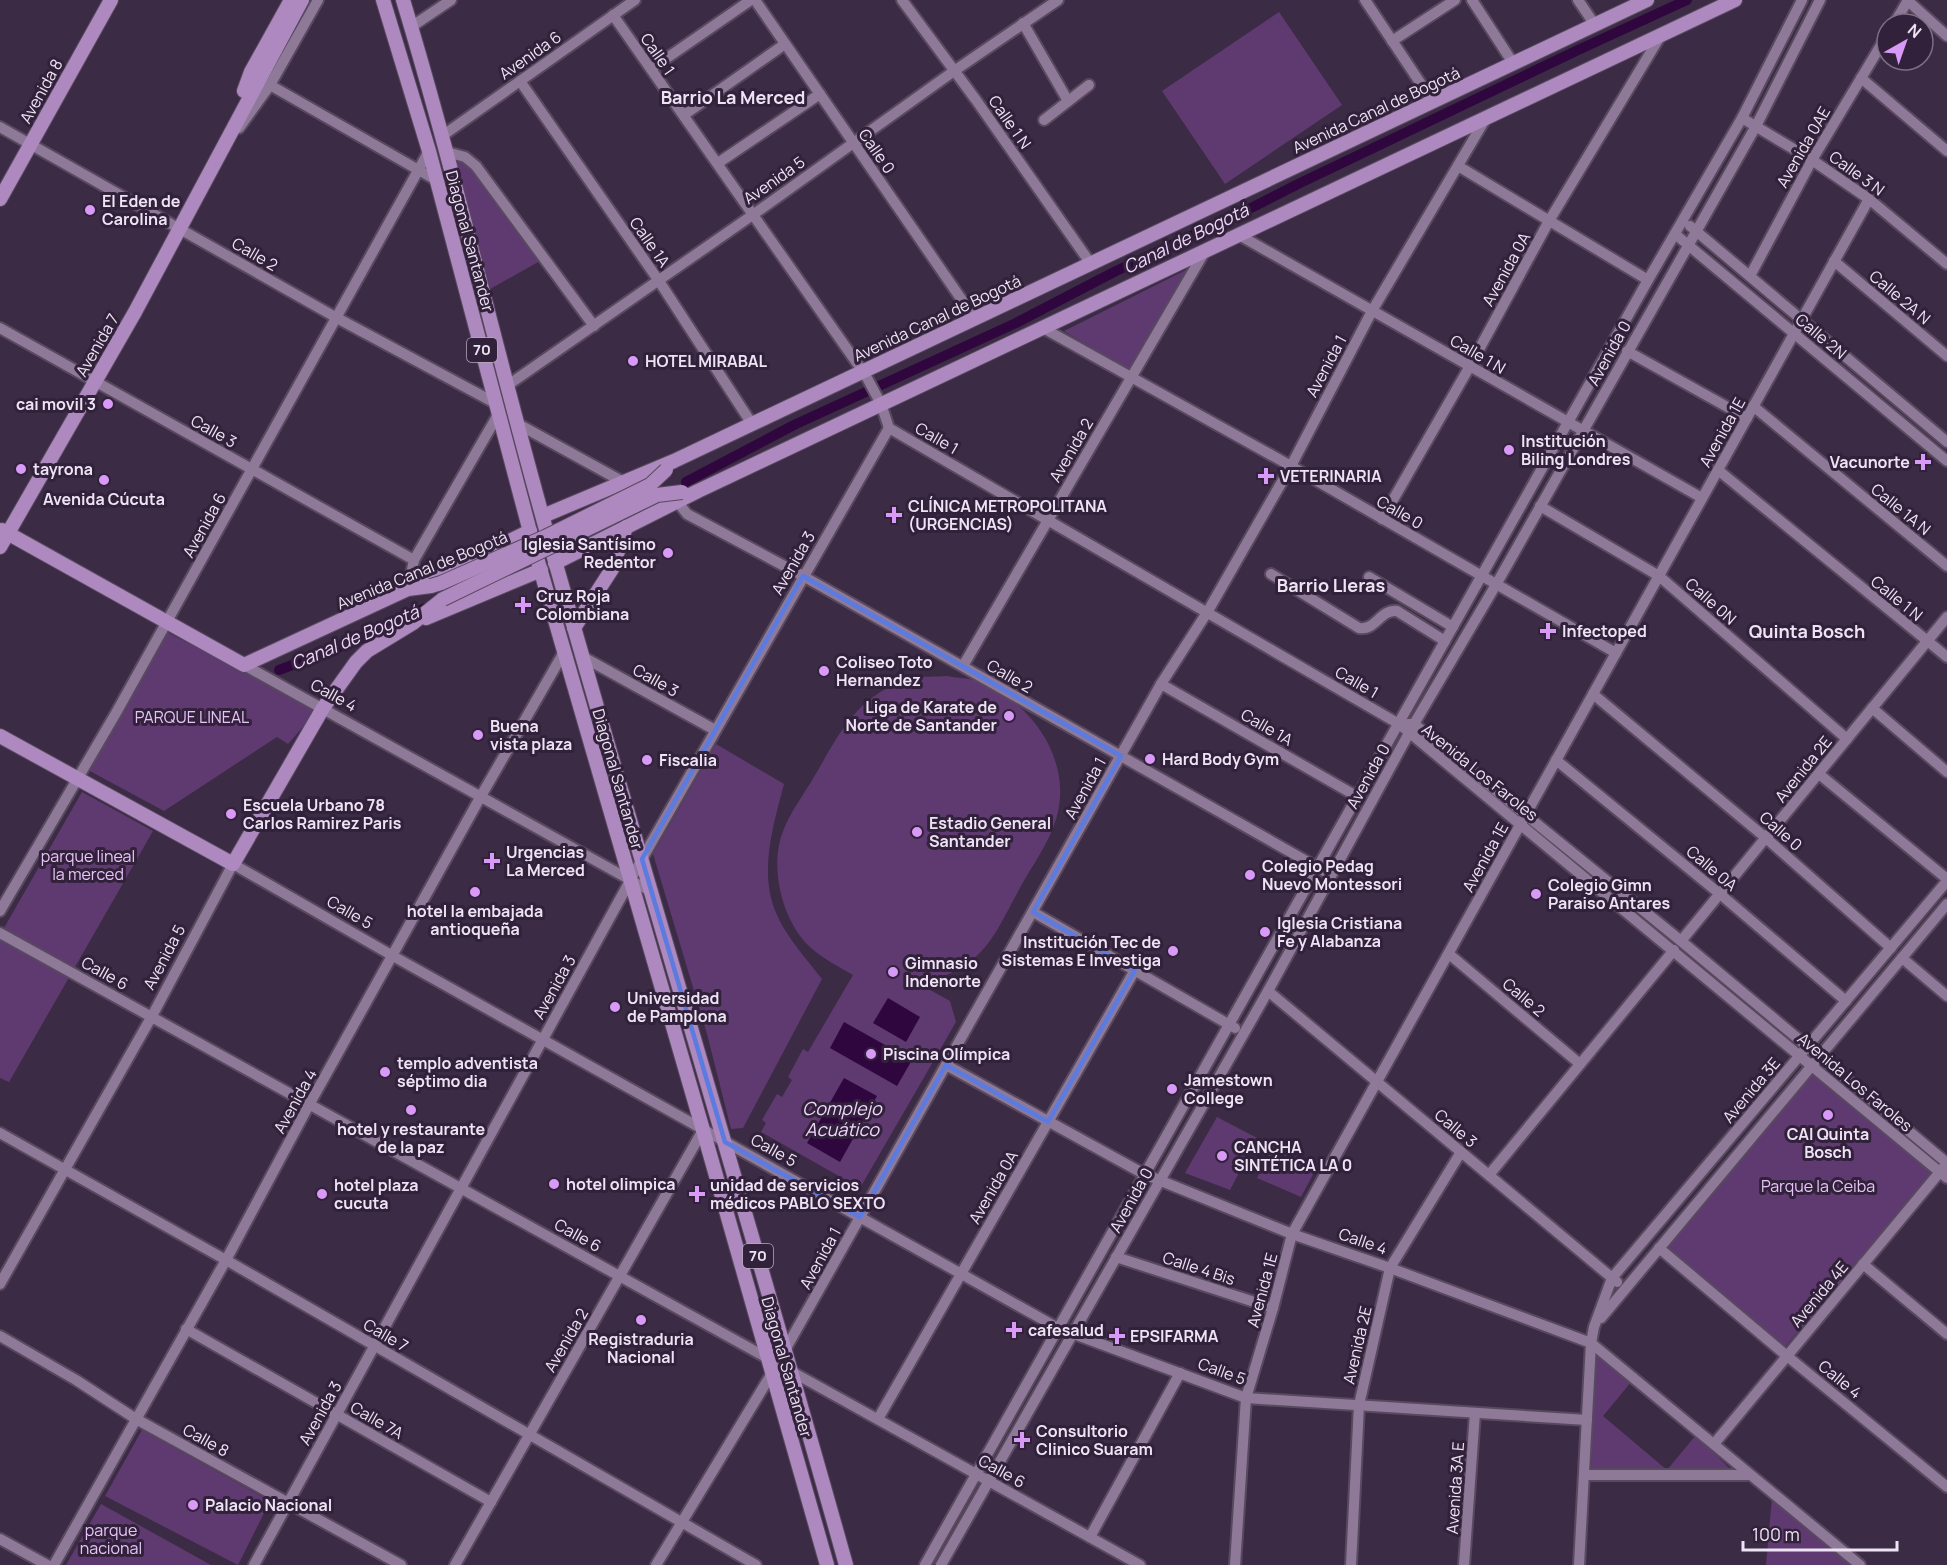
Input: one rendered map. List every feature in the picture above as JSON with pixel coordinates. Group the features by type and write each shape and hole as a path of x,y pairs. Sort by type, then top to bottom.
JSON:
{"main road":[{"name":"Avenida 8","path":"0,199 111,0"},
{"path":"218,158 251,72 291,0"},
{"name":"Avenida 7","path":"0,547 4,532 95,381 181,229 302,0"},
{"name":"Diagonal Santander","path":"383,0 429,151 540,570 772,1365 827,1565"},
{"name":"Diagonal Santander","path":"403,0 447,152 555,563 786,1349 846,1565"},
{"name":"Avenida Canal de Bogotá","path":"244,665 408,590 441,583 545,537 650,485 670,466 752,424 864,374 975,318 1647,0"},
{"name":"Avenida Canal de Bogotá","path":"367,651 413,623 449,594 657,495 679,496 698,491 879,401 1042,328 1735,0"},
{"path":"543,516 670,466"},
{"path":"555,563 626,527 679,496"},
{"path":"574,628 612,569 626,527"},
{"path":"408,590 530,531"},
{"name":"Calle 4","path":"4,532 244,665"},
{"path":"413,623 540,570"},
{"name":"Avenida 5","path":"233,864 323,708 356,662 367,651"},
{"name":"Calle 5","path":"0,736 233,864"}],"street":[{"name":"Avenida 7","path":"218,158 270,85 318,0"},
{"path":"411,27 451,0"},
{"name":"Avenida 6","path":"442,136 635,0"},
{"path":"651,69 753,0"},
{"name":"Calle 0","path":"753,0 975,318"},
{"name":"Calle 1 N","path":"902,0 1091,264"},
{"path":"1036,0 1043,10"},
{"name":"Avenida 5","path":"508,385 754,214 954,70 1058,0"},
{"path":"1365,0 1433,102"},
{"path":"1392,41 1455,0"},
{"path":"1472,0 1513,63"},
{"path":"1578,0 1595,25"},
{"name":"Avenida 0","path":"925,1565 1648,280 1742,118 1802,0"},
{"name":"Avenida 0","path":"940,1565 1268,991 1411,728 1497,584 1756,126 1820,0"},
{"path":"1907,1 1947,36"},
{"name":"Calle 1","path":"613,15 864,374 879,401 889,428 1208,611 1399,724"},
{"path":"1023,24 1068,101"},
{"name":"Avenida 0A","path":"1382,519 1550,221 1661,35"},
{"path":"684,115 785,44"},
{"name":"Avenida 0AE","path":"1750,276 1812,159 1875,55"},
{"path":"1861,78 1947,151"},
{"name":"Calle 1A","path":"520,81 658,281 752,424"},
{"path":"270,85 436,180"},
{"path":"1044,120 1089,85"},
{"path":"718,163 820,94"},
{"name":"Avenida 1","path":"656,1565 772,1365 786,1349 1161,684 1208,611 1291,466 1372,311 1486,118"},
{"name":"Calle 3 N","path":"1742,118 1812,159 1869,199 1947,264"},
{"name":"Calle 2","path":"0,128 498,409"},
{"name":"Avenida 6","path":"0,911 167,622 429,151"},
{"path":"447,152 465,157 476,166 594,326"},
{"path":"1458,166 1648,280"},
{"name":"Avenida 1E","path":"1235,1565 1245,1398 1273,1308 1292,1234 1869,199"},
{"name":"Calle 2N","path":"1683,220 1947,442"},
{"name":"Calle 2N","path":"1675,234 1947,460"},
{"name":"Calle 1 N","path":"1239,235 1702,498"},
{"name":"Avenida 2","path":"963,666 1206,250"},
{"name":"Calle 2A N","path":"1834,261 1947,356"},
{"name":"Calle 3","path":"0,328 414,560"},
{"name":"Calle 0","path":"1042,328 1291,466 1616,653"},
{"path":"1627,351 1747,418"},
{"name":"Calle 1A N","path":"1753,406 1947,566"},
{"path":"408,590 414,560 498,409"},
{"path":"518,424 625,483"},
{"name":"Avenida 3","path":"254,1565 642,859 889,428"},
{"name":"Calle 1 N","path":"1718,470 1947,657"},
{"name":"Calle 2","path":"679,496 687,514 803,576 1331,875"},
{"name":"Calle 0N","path":"1540,506 1659,576 1847,739"},
{"path":"1271,574 1359,628 1366,629 1372,626 1390,610 1397,611 1445,640"},
{"path":"1370,577 1453,627"},
{"name":"Avenida 2E","path":"1489,1175 1947,617"},
{"name":"Avenida 4","path":"54,1565 226,1260 309,1105 481,796 564,652"},
{"name":"Calle 3","path":"583,657 715,729"},
{"name":"Calle 4","path":"244,665 652,892"},
{"name":"Calle 1A","path":"1161,684 1358,796"},
{"name":"Calle 0","path":"1593,694 1766,838 1891,948"},
{"path":"1872,708 1947,772"},
{"name":"Avenida Los Faroles","path":"1399,724 1411,728 1678,945 1945,1169"},
{"name":"Calle 0A","path":"1556,760 1846,1001"},
{"path":"1819,774 1947,880"},
{"name":"Avenida 5","path":"0,1284 152,1016 233,864"},
{"name":"Calle 5","path":"233,864 1058,1328 1245,1398 1587,1420"},
{"name":"Avenida 3E","path":"1579,1565 1591,1343 1594,1327 1612,1278 1947,880"},
{"name":"Avenida 3E","path":"1594,1327 1624,1288 1947,904"},
{"path":"1033,912 1244,1033"},
{"name":"Calle 6","path":"0,933 461,1187 772,1365 791,1371 1140,1565"},
{"name":"Calle 2","path":"1449,954 1580,1064"},
{"path":"1902,958 1947,996"},
{"name":"Avenida 0A","path":"878,1419 1135,970"},
{"name":"Calle 3","path":"1268,991 1624,1288"},
{"name":"Calle 4","path":"946,1065 1144,1174 1292,1234 1591,1343 1860,1565"},
{"name":"Avenida 2","path":"456,1565 704,1130"},
{"name":"Calle 7","path":"0,1133 226,1260 756,1565"},
{"name":"Avenida 2E","path":"1351,1565 1359,1405 1390,1268 1461,1152"},
{"name":"Avenida 4E","path":"1714,1444 1945,1169"},
{"name":"Calle 4","path":"1659,1248 1947,1488"},
{"name":"Calle 4 Bis","path":"1116,1257 1273,1308"},
{"path":"1863,1264 1947,1334"},
{"name":"Calle 7A","path":"186,1329 491,1502"},
{"name":"Calle 8","path":"0,1336 76,1380 136,1419 401,1565"},
{"path":"1090,1537 1180,1373"},
{"name":"Avenida 3A E","path":"1464,1565 1475,1413"},
{"path":"1584,1475 1750,1476"},
{"path":"0,1539 47,1565"}],"highlighted area":[{"path":"803,576 1121,756 1033,912 1135,970 1048,1122 946,1065 860,1217 725,1142 642,859"}],"green space":[{"path":"1279,12 1342,105 1225,184 1162,91"},
{"path":"452,158 468,162 540,261 490,289"},
{"path":"1196,265 1133,373 1064,331"},
{"name":"PARQUE LINEAL","path":"165,631 318,710 288,744 277,737 164,811 88,770"},
{"name":"Estadio General Santander","path":"947,676 974,680 993,688 1026,713 1050,747 1057,766 1060,786 1059,806 1054,827 1044,846 1003,920 984,948 959,969 919,984 950,1001 956,1022 860,1188 761,1132 766,1123 762,1120 777,1094 782,1097 792,1080 788,1077 803,1049 808,1052 853,975 811,948 792,924 785,908 778,876 779,843 790,816 833,744 865,703 895,684 915,678"},
{"path":"716,744 784,784 769,850 771,899 786,931 822,979 743,1128 731,1129 707,1034 653,854"},
{"name":"parque lineal la merced","path":"82,792 153,831 9,1082 0,1078 0,935"},
{"name":"Parque la Ceiba","path":"1810,1072 1934,1174 1784,1348 1663,1245"},
{"name":"CANCHA SINTÉTICA LA 0","path":"1217,1117 1257,1138 1230,1190 1185,1173"},
{"path":"1273,1146 1317,1167 1301,1197 1257,1178"},
{"path":"1595,1350 1632,1381 1603,1416 1667,1470 1696,1435 1732,1471 1591,1473"},
{"path":"142,1430 270,1501 238,1565 105,1496"},
{"path":"1772,1498 1855,1565 1766,1565"},
{"name":"parque nacional","path":"101,1504 211,1565 66,1565"}],"water":[{"path":"888,998 920,1017 906,1042 873,1023"},
{"name":"Piscina Olímpica","path":"844,1022 912,1060 897,1086 830,1048"},
{"name":"Complejo Acuático","path":"844,1078 877,1096 840,1162 807,1143"}],"waterway":[{"name":"Canal de Bogotá","path":"686,482 794,425 1016,323 1116,271 1687,0"},
{"name":"Canal de Bogotá","path":"279,670 355,641 425,608"}],"place":[{"name":"El Eden de Carolina","path":"90,210"},
{"name":"HOTEL MIRABAL","path":"633,361"},
{"name":"cai movil 3","path":"108,404"},
{"name":"Institución Biling Londres","path":"1509,450"},
{"name":"Vacunorte","path":"1923,462"},
{"name":"tayrona","path":"21,469"},
{"name":"VETERINARIA","path":"1266,476"},
{"name":"Avenida Cúcuta","path":"104,480"},
{"name":"CLÍNICA METROPOLITANA (URGENCIAS)","path":"894,515"},
{"name":"Iglesia Santísimo Redentor","path":"668,553"},
{"name":"Cruz Roja Colombiana","path":"523,605"},
{"name":"Infectoped","path":"1548,631"},
{"name":"Coliseo Toto Hernandez","path":"824,671"},
{"name":"Liga de Karate de Norte de Santander","path":"1009,716"},
{"name":"Buena vista plaza","path":"478,735"},
{"name":"Hard Body Gym","path":"1150,759"},
{"name":"Fiscalia","path":"647,760"},
{"name":"Escuela Urbano 78 Carlos Ramirez Paris","path":"231,814"},
{"name":"Estadio General Santander","path":"917,832"},
{"name":"Urgencias La Merced","path":"492,861"},
{"name":"Colegio Pedag Nuevo Montessori","path":"1250,875"},
{"name":"hotel la embajada antioqueña","path":"475,892"},
{"name":"Colegio Gimn Paraiso Antares","path":"1536,894"},
{"name":"Iglesia Cristiana Fe y Alabanza","path":"1265,932"},
{"name":"Institución Tec de Sistemas E Investiga","path":"1173,951"},
{"name":"Gimnasio Indenorte","path":"893,972"},
{"name":"Universidad de Pamplona","path":"615,1007"},
{"name":"Piscina Olímpica","path":"871,1054"},
{"name":"templo adventista séptimo dia","path":"385,1072"},
{"name":"Jamestown College","path":"1172,1089"},
{"name":"hotel y restaurante de la paz","path":"411,1110"},
{"name":"CAI Quinta Bosch","path":"1828,1115"},
{"name":"CANCHA SINTÉTICA LA 0","path":"1222,1156"},
{"name":"hotel olimpica","path":"554,1184"},
{"name":"hotel plaza cucuta","path":"322,1194"},
{"name":"unidad de servicios médicos PABLO SEXTO","path":"697,1194"},
{"name":"Registraduria Nacional","path":"641,1320"},
{"name":"cafesalud","path":"1014,1330"},
{"name":"EPSIFARMA","path":"1117,1336"},
{"name":"Consultorio Clinico Suaram","path":"1022,1440"},
{"name":"Palacio Nacional","path":"193,1505"}],"district":[{"name":"Barrio La Merced","path":"733,98"},
{"name":"Barrio Lleras","path":"1331,586"},
{"name":"Quinta Bosch","path":"1807,632"}]}
